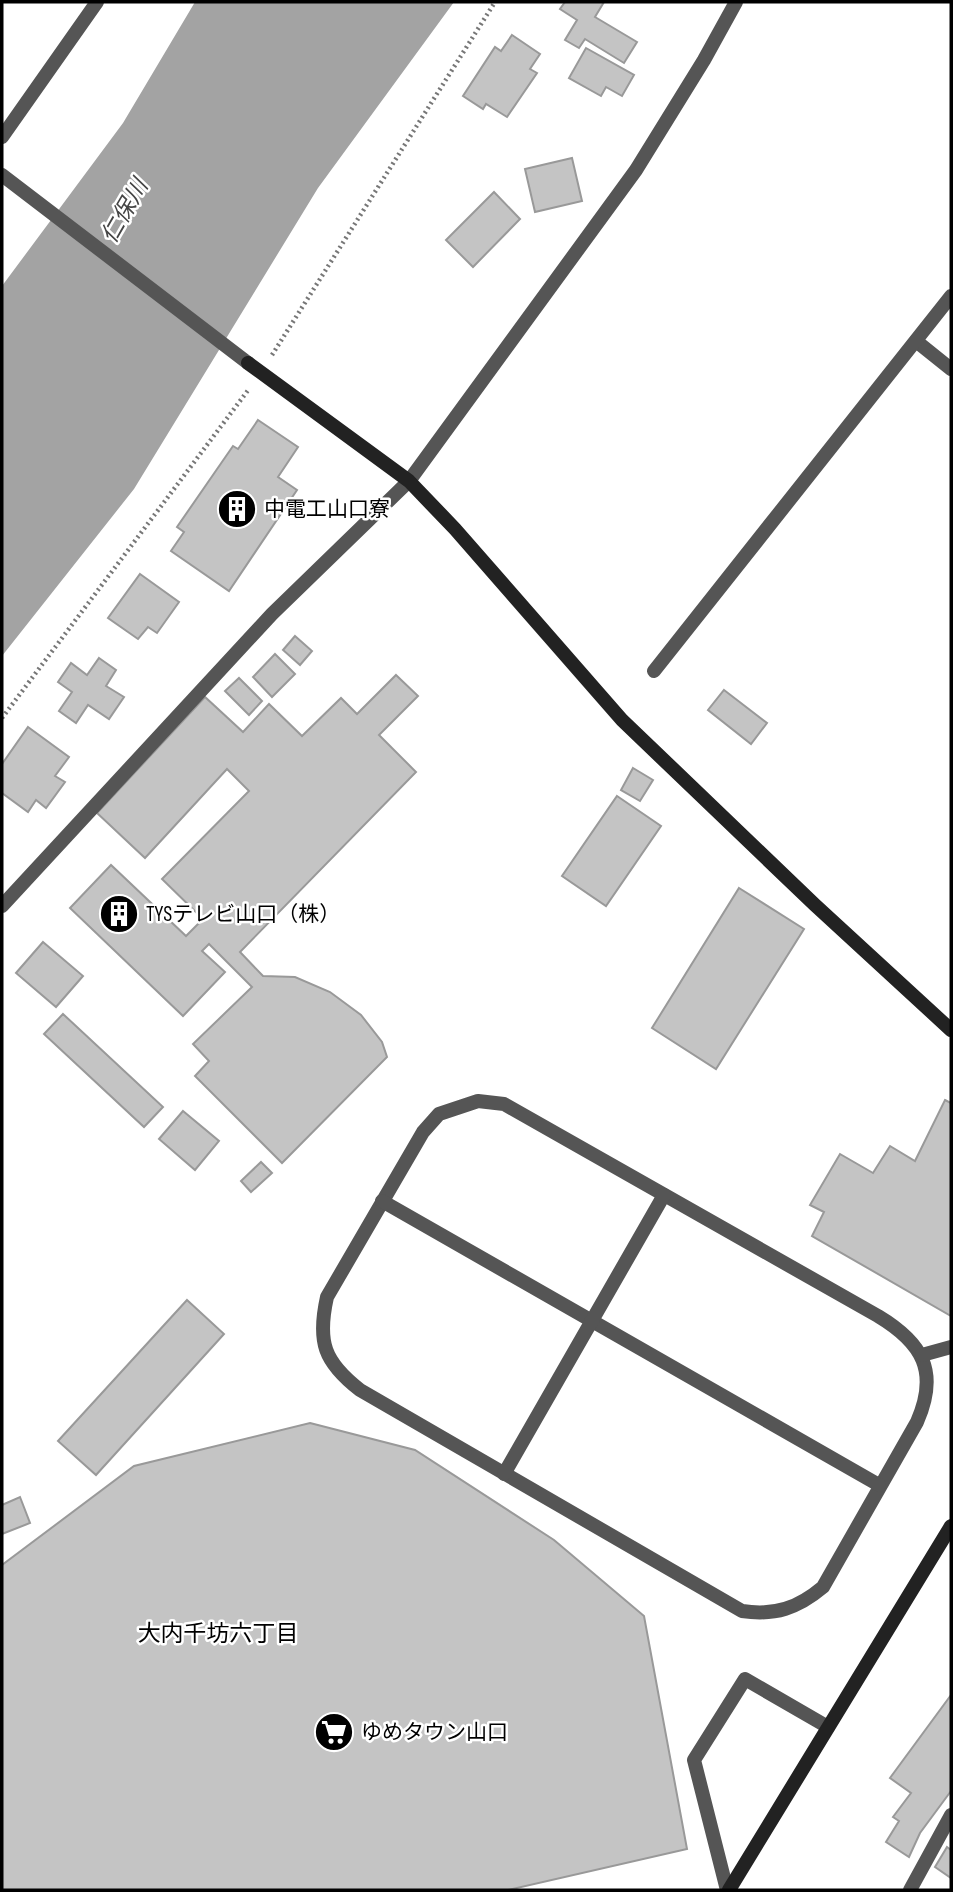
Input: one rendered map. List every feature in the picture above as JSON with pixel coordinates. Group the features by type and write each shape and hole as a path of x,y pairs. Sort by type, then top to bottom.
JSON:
{"street":[{"path":"2,137 97,2"},
{"path":"2,906 272,614 409,481 636,170 704,60 736,2"},
{"path":"2,175 248,363 409,481 455,529 622,720 897,983 951,1030"},
{"path":"654,671 951,296"},
{"path":"916,341 951,369"},
{"path":"478,1101 504,1104 894,1325 909,1337 922,1355 927,1398 823,1587 781,1612 763,1614 742,1611 360,1390 331,1364 321,1325 327,1297 382,1201 423,1132 439,1114 478,1101"},
{"path":"504,1474 664,1195"},
{"path":"382,1201 879,1485"},
{"path":"922,1355 951,1347"},
{"path":"728,1890 951,1526"},
{"path":"728,1890 694,1760 745,1679 828,1727"},
{"path":"911,1890 951,1815"}],"water":[{"name":"仁保川","path":"195,2 454,2 318,188 134,489 2,656 2,286 123,123"}],"building":[{"path":"565,2 604,2 595,17 637,42 624,63 585,39 579,48 565,40 577,20 560,9"},
{"path":"512,35 540,54 530,69 537,73 507,117 486,104 483,109 463,96 495,47 501,51"},
{"path":"586,48 634,75 622,96 606,87 601,96 569,78"},
{"path":"572,158 582,201 535,212 525,169"},
{"path":"494,192 520,219 473,267 446,240"},
{"name":"中電工山口寮","path":"258,420 298,447 278,477 297,490 229,591 171,551 184,532 177,527 233,446 238,449"},
{"path":"140,574 179,602 157,633 148,627 138,639 108,618"},
{"path":"295,636 312,651 300,665 283,650"},
{"path":"275,654 295,674 272,697 253,677"},
{"path":"99,658 116,670 106,686 124,697 109,719 88,705 76,723 59,711 72,692 58,682 71,663 87,675"},
{"name":"TYSテレビ山口（株）","path":"396,675 418,696 379,735 416,772 240,952 263,976 295,977 330,992 361,1015 382,1042 387,1057 282,1163 195,1076 209,1061 193,1044 252,987 209,944 202,951 225,972 183,1016 70,908 111,865 186,936 203,919 162,879 249,791 227,769 145,858 97,813 205,697 243,732 269,704 302,736 341,698 357,714"},
{"path":"239,678 262,701 249,715 225,691"},
{"path":"724,690 767,723 751,744 708,710"},
{"path":"28,727 69,757 55,776 65,782 46,808 36,800 28,812 2,793 2,764"},
{"path":"633,768 653,780 640,801 621,790"},
{"path":"617,796 661,826 606,906 562,876"},
{"path":"739,888 804,929 716,1069 652,1028"},
{"path":"43,942 83,976 56,1007 16,973"},
{"path":"63,1014 163,1107 144,1127 44,1034"},
{"path":"945,1100 951,1103 951,1316 812,1236 824,1212 810,1205 840,1154 873,1173 890,1146 915,1161"},
{"path":"183,1111 219,1141 195,1170 159,1139"},
{"path":"261,1162 272,1173 251,1192 241,1181"},
{"path":"187,1300 224,1334 96,1475 58,1441"},
{"name":"ゆめタウン山口","path":"310,1423 415,1450 554,1540 644,1616 687,1849 508,1890 2,1890 2,1565 134,1466"},
{"path":"20,1497 30,1523 2,1534 2,1505"},
{"path":"951,1695 951,1791 920,1833 909,1857 886,1842 899,1821 893,1817 911,1793 890,1778"},
{"path":"947,1847 951,1850 951,1878 935,1867"}],"place":[{"name":"中電工山口寮","path":"237,509"},
{"name":"TYSテレビ山口（株）","path":"119,914"},
{"name":"ゆめタウン山口","path":"334,1732"}],"district":[{"name":"大内千坊六丁目","path":"218,1633"}]}
